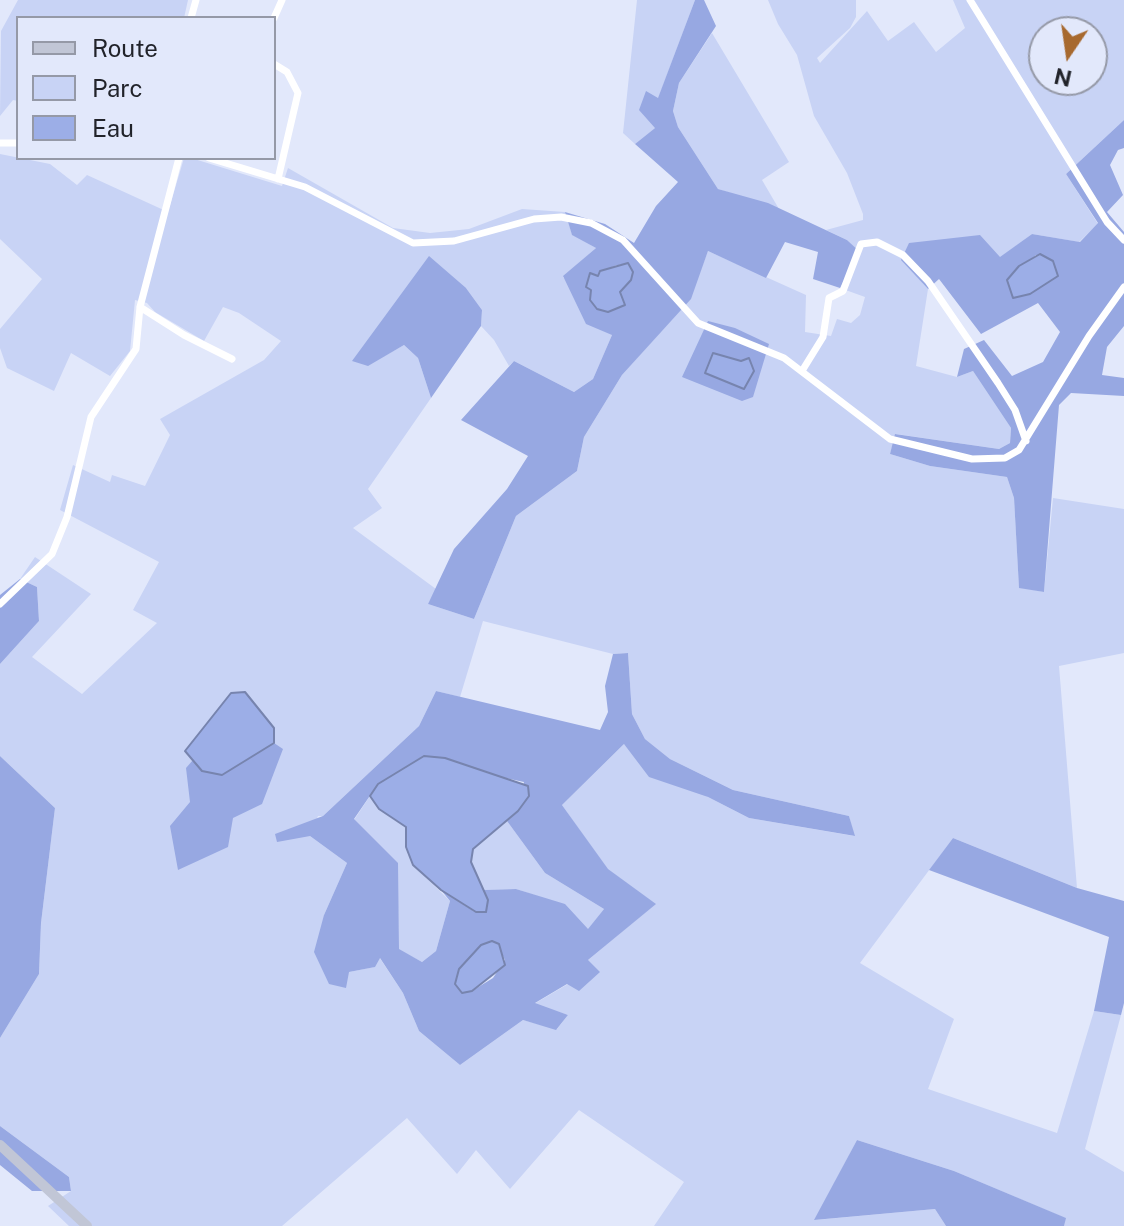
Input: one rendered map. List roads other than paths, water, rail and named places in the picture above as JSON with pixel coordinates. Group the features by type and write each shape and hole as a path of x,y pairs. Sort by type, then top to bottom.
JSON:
{"main road":[{"path":"0,1145 87,1226"}],"street":[{"path":"970,0 1107,222 1124,240"},
{"path":"276,65 287,72 298,93 278,179"},
{"path":"0,604 52,554 67,517 91,417 136,349 140,307 178,160"},
{"path":"216,160 305,187 413,243 454,241 534,219 561,217 591,223 623,240 698,323 762,347 802,371 890,439 972,459 1005,458 1019,450 1089,336 1124,287"},
{"path":"802,371 823,337 829,298 843,291 861,244 877,242 903,255 928,281 1015,410 1026,441"},
{"path":"140,307 184,335 232,359"}],"water":[{"path":"1040,254 1053,261 1058,276 1030,294 1013,298 1007,280 1019,266"},
{"path":"628,263 633,272 631,280 620,292 625,305 608,312 597,309 590,300 591,290 586,287 590,273 598,276 600,271"},
{"path":"713,353 741,361 749,358 754,371 744,389 705,373"},
{"path":"245,692 274,728 274,743 222,775 202,771 185,751 231,693"},
{"path":"424,756 445,758 528,786 529,796 518,811 473,849 471,862 488,900 486,912 476,912 441,890 413,865 406,847 406,827 379,809 370,796 378,784"},
{"path":"492,941 499,944 505,965 472,991 462,993 455,984 459,969 481,945"}]}
